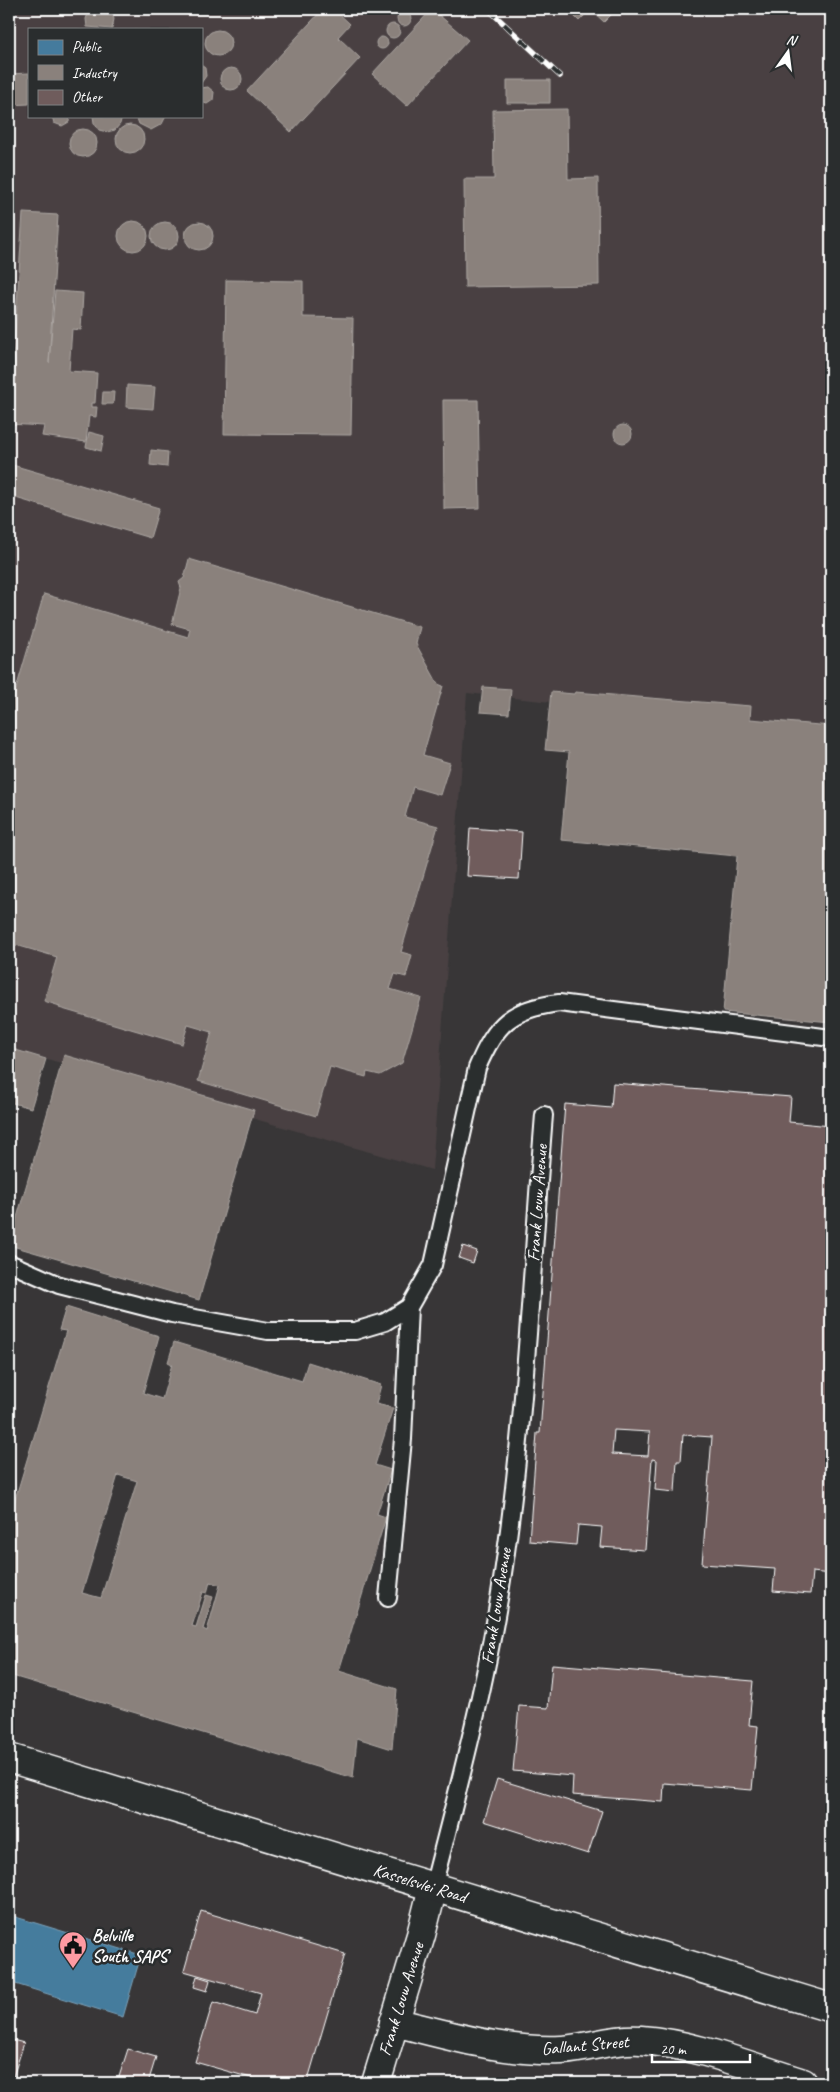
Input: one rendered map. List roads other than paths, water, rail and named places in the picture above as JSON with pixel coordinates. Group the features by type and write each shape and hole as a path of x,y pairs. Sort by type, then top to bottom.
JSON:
{"street":[{"name":"Kasselsvlei Road","path":"9,1758 831,2008"},
{"name":"Frank Louw Avenue","path":"376,2083 421,1935 433,1888"},
{"name":"Gallant Street","path":"394,2022 486,2043 526,2049 562,2050 616,2041 641,2040 684,2047 803,2083"}],"lane":[{"path":"388,1598 403,1439 409,1307 433,1265 477,1068 488,1042 505,1022 530,1006 559,1003 831,1038"},
{"name":"Frank Louw Avenue","path":"433,1888 472,1738 500,1593 517,1456 544,1115"},
{"path":"9,1263 59,1285 162,1312 268,1331 355,1331 385,1322 409,1307"}],"railway":[{"path":"488,9 560,76"}],"place":[{"name":"Belville South SAPS","path":"73,1969"}]}
